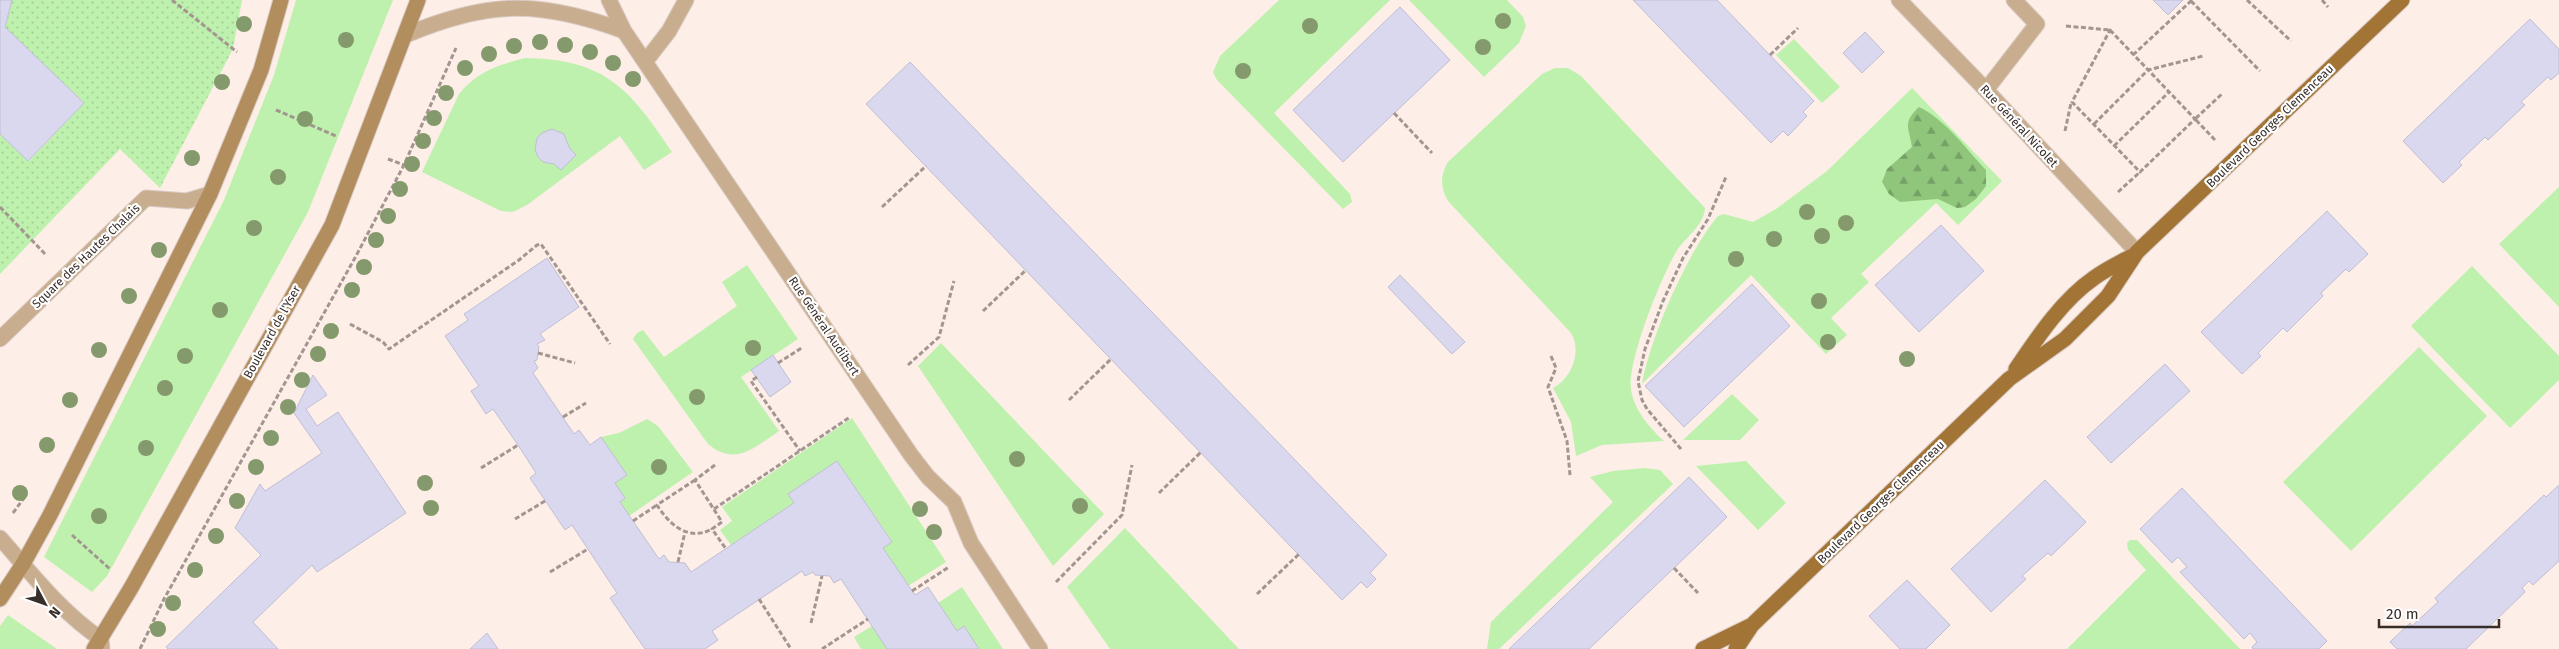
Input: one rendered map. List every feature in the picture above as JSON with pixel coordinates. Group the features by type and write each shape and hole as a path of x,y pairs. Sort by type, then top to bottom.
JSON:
{"main road":[{"path":"0,599 23,564 50,515 210,194 261,70 281,0"},
{"name":"Boulevard de l'Yser","path":"99,646 332,225 418,0"},
{"name":"Boulevard Georges Clemenceau","path":"1736,649 1752,625 2009,379 2065,339 2100,305 2137,252 2402,0"},
{"name":"Boulevard Georges Clemenceau","path":"2009,379 2049,322 2082,288 2092,279 2137,252"},
{"name":"Boulevard Georges Clemenceau","path":"1703,649 1752,625"}],"street":[{"name":"Rue Général Audibert","path":"609,0 624,31 911,455 928,477 954,502 970,543 1040,649"},
{"path":"645,62 669,31 686,0"},
{"name":"Rue Général Nicolet","path":"1899,0 2137,252"},
{"path":"1986,90 2037,24 2014,0"},
{"path":"406,35 438,21 473,11 512,4 557,8 592,17 624,31"},
{"name":"Square des Hautes Chalais","path":"0,339 146,198 187,201 210,194"},
{"path":"0,538 40,585 86,629 99,646"}],"path":[{"path":"172,0 261,70"},
{"path":"2248,0 2291,41"},
{"path":"2322,0 2328,6"},
{"path":"2133,55 2192,1 2260,71"},
{"path":"140,649 164,599 329,305 404,165 473,11"},
{"path":"2037,24 2110,30 2195,119"},
{"path":"1770,55 1798,28"},
{"path":"2110,30 2072,102 2140,172 2223,93"},
{"path":"2094,124 2148,70 2203,56"},
{"path":"2114,146 2169,92"},
{"path":"250,98 404,165"},
{"path":"1394,113 1432,153"},
{"path":"882,207 926,166"},
{"path":"1681,449 1642,400 1638,390 1639,376 1653,324 1673,276 1708,219 1726,177"},
{"path":"0,207 66,276"},
{"path":"350,324 383,342 389,349 519,260 537,245 542,244 610,344"},
{"path":"982,311 1026,270"},
{"path":"908,365 939,336 954,281"},
{"path":"778,363 803,346"},
{"path":"538,353 575,363"},
{"path":"1552,356 1556,368 1548,387 1567,441 1570,475"},
{"path":"1069,400 1111,359"},
{"path":"757,377 751,381 800,451"},
{"path":"563,417 586,403"},
{"path":"714,509 851,417"},
{"path":"481,468 518,445"},
{"path":"1159,493 1201,452"},
{"path":"633,521 716,465"},
{"path":"1056,582 1122,515 1132,465"},
{"path":"657,506 667,520 685,532 695,534 712,529 722,522 695,480"},
{"path":"23,500 50,515 131,588 164,599"},
{"path":"515,518 545,501"},
{"path":"712,529 726,549"},
{"path":"678,562 685,532"},
{"path":"550,572 588,549"},
{"path":"1257,594 1299,554"},
{"path":"912,591 949,567"},
{"path":"1674,568 1698,593"},
{"path":"811,623 822,576"},
{"path":"759,599 790,649"},
{"path":"822,649 868,619"}],"green space":[{"path":"12,0 242,0 233,49 160,188 120,149 0,274 0,134 29,161 84,103 5,27"},
{"path":"296,0 393,0 308,212 107,576 92,592 44,557 224,200 274,75"},
{"path":"1279,0 1390,0 1274,113 1350,194 1352,202 1343,209 1217,80 1213,72 1220,56"},
{"path":"1409,0 1507,0 1523,17 1526,26 1519,43 1484,77"},
{"path":"1794,39 1840,87 1822,103 1776,55"},
{"path":"525,58 576,64 596,72 613,82 643,111 672,152 644,170 620,136 527,205 513,212 501,211 422,172 459,94 466,86 489,70"},
{"path":"1555,68 1568,68 1581,76 1705,208 1698,226 1676,252 1662,280 1646,320 1631,377 1631,390 1635,405 1648,424 1664,441 1602,445 1576,456 1571,422 1553,388 1565,378 1573,364 1576,348 1571,333 1448,201 1444,191 1442,177 1448,162 1542,74"},
{"path":"1912,88 2002,181 1958,225 1936,203 1861,274 1869,282 1831,318 1847,335 1826,354 1751,275 1642,384 1653,343 1672,296 1706,231 1718,216 1724,214 1753,222 1776,209 1827,171"},
{"path":"1919,107 1947,127 1986,170 1986,186 1976,199 1965,207 1957,208 1938,199 1900,202 1889,194 1882,182 1887,169 1912,147 1908,126 1910,117"},
{"path":"2559,187 2559,307 2499,244"},
{"path":"747,265 798,339 741,377 779,431 745,452 727,454 718,451 708,444 633,339 637,333 643,330 664,357 737,306 722,282"},
{"path":"2472,266 2559,356 2559,380 2510,428 2411,326"},
{"path":"941,343 1104,514 1053,566 918,366"},
{"path":"2419,347 2487,416 2351,551 2283,482"},
{"path":"1732,394 1759,420 1740,440 1683,440"},
{"path":"852,418 946,562 908,586 883,548 892,541 837,461 788,494 794,503 731,545 720,530 732,521 722,507"},
{"path":"647,419 658,426 693,472 629,516 620,502 625,498 615,483 627,475 601,437 619,433"},
{"path":"1746,461 1786,503 1758,530 1696,466"},
{"path":"1645,468 1660,470 1673,484 1499,649 1487,649 1491,622 1613,502 1590,477 1613,471"},
{"path":"1125,528 1239,649 1110,649 1067,587"},
{"path":"2130,540 2137,540 2240,649 2067,649 2146,570 2128,550 2127,543"},
{"path":"962,587 1003,649 979,649 964,627 957,631 938,603"},
{"path":"8,615 57,649 0,649 0,626"},
{"path":"872,626 887,649 861,649 854,637"}],"building":[{"path":"0,0 12,0 5,27 84,103 28,161 0,134"},
{"path":"1633,0 1717,0 1814,101 1803,112 1807,116 1788,136 1783,131 1771,143"},
{"path":"2153,0 2183,0 2168,15"},
{"path":"1400,7 1450,60 1343,162 1293,110"},
{"path":"2530,19 2559,49 2559,73 2551,80 2548,77 2521,102 2525,105 2488,140 2485,137 2459,162 2462,165 2443,183 2403,141"},
{"path":"1865,32 1884,52 1862,73 1843,53"},
{"path":"910,62 1387,555 1370,573 1376,579 1367,588 1361,582 1342,600 866,104"},
{"path":"552,129 564,134 569,147 576,155 561,170 554,164 543,162 535,150 537,138 542,133"},
{"path":"2327,211 2368,254 2349,272 2346,269 2321,293 2323,296 2287,332 2283,328 2258,353 2261,356 2242,374 2201,332"},
{"path":"1941,225 1984,271 1919,332 1875,285"},
{"path":"547,258 579,307 540,334 545,340 537,344 539,347 537,360 534,361 538,368 533,373 574,434 579,430 590,445 601,437 627,475 615,483 625,498 620,502 659,559 664,555 669,562 685,563 691,572 794,503 788,494 837,461 892,542 883,548 915,595 928,587 957,631 964,626 979,649 887,649 841,579 834,583 830,576 815,575 813,572 805,576 802,571 712,631 718,640 705,649 645,649 610,598 617,593 572,525 565,530 530,478 536,473 518,445 493,409 486,414 471,391 479,386 445,336 468,320 464,314"},
{"path":"1400,275 1465,342 1452,354 1388,287"},
{"path":"1752,284 1790,326 1684,427 1645,386"},
{"path":"773,355 791,382 770,397 751,370"},
{"path":"2165,364 2190,391 2111,463 2087,437"},
{"path":"313,375 327,395 306,409 317,426 338,412 406,513 317,572 312,565 253,622 278,649 168,649 166,647 261,555 235,528 260,484 265,491 322,453 294,413"},
{"path":"1689,477 1727,517 1674,568 1589,649 1509,649"},
{"path":"2045,480 2086,522 2051,556 2048,553 2022,576 2026,579 1991,612 1951,569"},
{"path":"2559,485 2559,561 2533,585 2529,581 2522,588 2525,592 2466,649 2397,649 2390,642 2410,623 2412,626 2438,602 2435,598 2544,495 2546,497"},
{"path":"2182,488 2327,641 2319,649 2253,649 2252,647 2257,642 2250,633 2244,639 2180,572 2187,567 2178,557 2172,563 2140,529"},
{"path":"1907,580 1950,625 1926,649 1900,649 1869,616"},
{"path":"487,633 498,649 470,649"}]}
